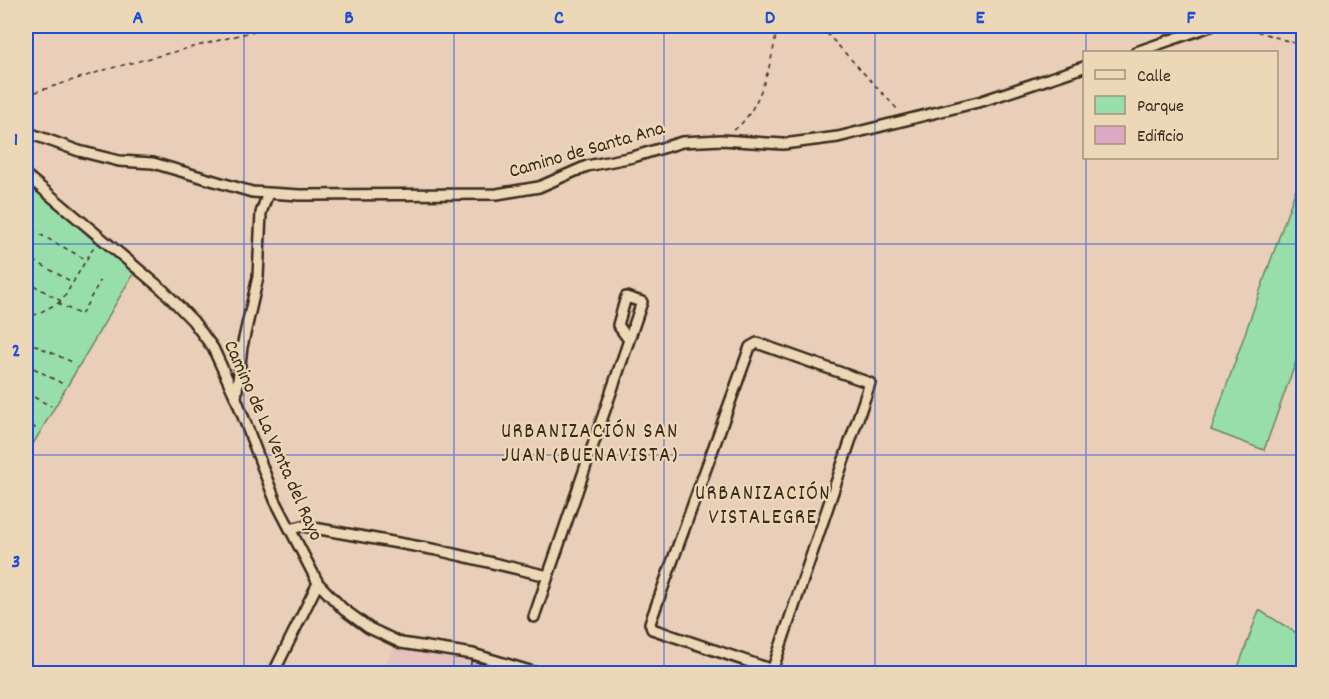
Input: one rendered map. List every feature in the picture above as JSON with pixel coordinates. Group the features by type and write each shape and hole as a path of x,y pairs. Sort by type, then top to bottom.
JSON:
{"street":[{"path":"1139,51 1211,26"},
{"name":"Camino de Santa Ana","path":"26,132 119,161 153,163 252,192 497,194 539,187 587,166 633,157 682,142 721,140 783,144 838,137 982,101 1083,67"},
{"name":"Camino de La Venta del Rayo","path":"26,175 163,290 193,321 213,348 290,529 318,583 343,609 369,628 401,643 473,654 540,674"},
{"path":"236,398 242,347 258,277 261,213 268,193"},
{"path":"534,617 629,340"},
{"path":"757,343 870,383 772,672 652,629 650,623 750,347 757,343"},
{"path":"290,529 303,526 425,548 548,576"},
{"path":"273,674 318,583"}],"path":[{"path":"26,95 108,69 274,26"},
{"path":"721,140 739,127 751,110 775,53 777,26"},
{"path":"820,26 892,104 909,119"},
{"path":"1240,26 1304,46"},
{"path":"32,230 86,259"},
{"path":"26,333 33,316 62,301 99,238"},
{"path":"26,256 73,282"},
{"path":"26,281 62,301"},
{"path":"58,303 81,315 100,281"},
{"path":"26,312 33,316"},
{"path":"26,341 72,362"},
{"path":"26,364 63,384"},
{"path":"26,393 51,406"},
{"path":"26,419 36,429"}],"shaded area":[{"path":"395,645 423,653 471,660 470,673 381,674"}],"green space":[{"path":"1303,169 1303,342 1264,450 1211,430"},
{"path":"35,188 92,239 135,271 26,456 26,205"},
{"path":"1259,610 1303,637 1303,673 1236,673"}],"building":[{"path":"471,661 477,662 503,674 470,674"}],"district":[{"name":"URBANIZACIÓN SAN JUAN (BUENAVISTA)","path":"590,445"},
{"name":"URBANIZACIÓN VISTALEGRE","path":"763,507"}]}
